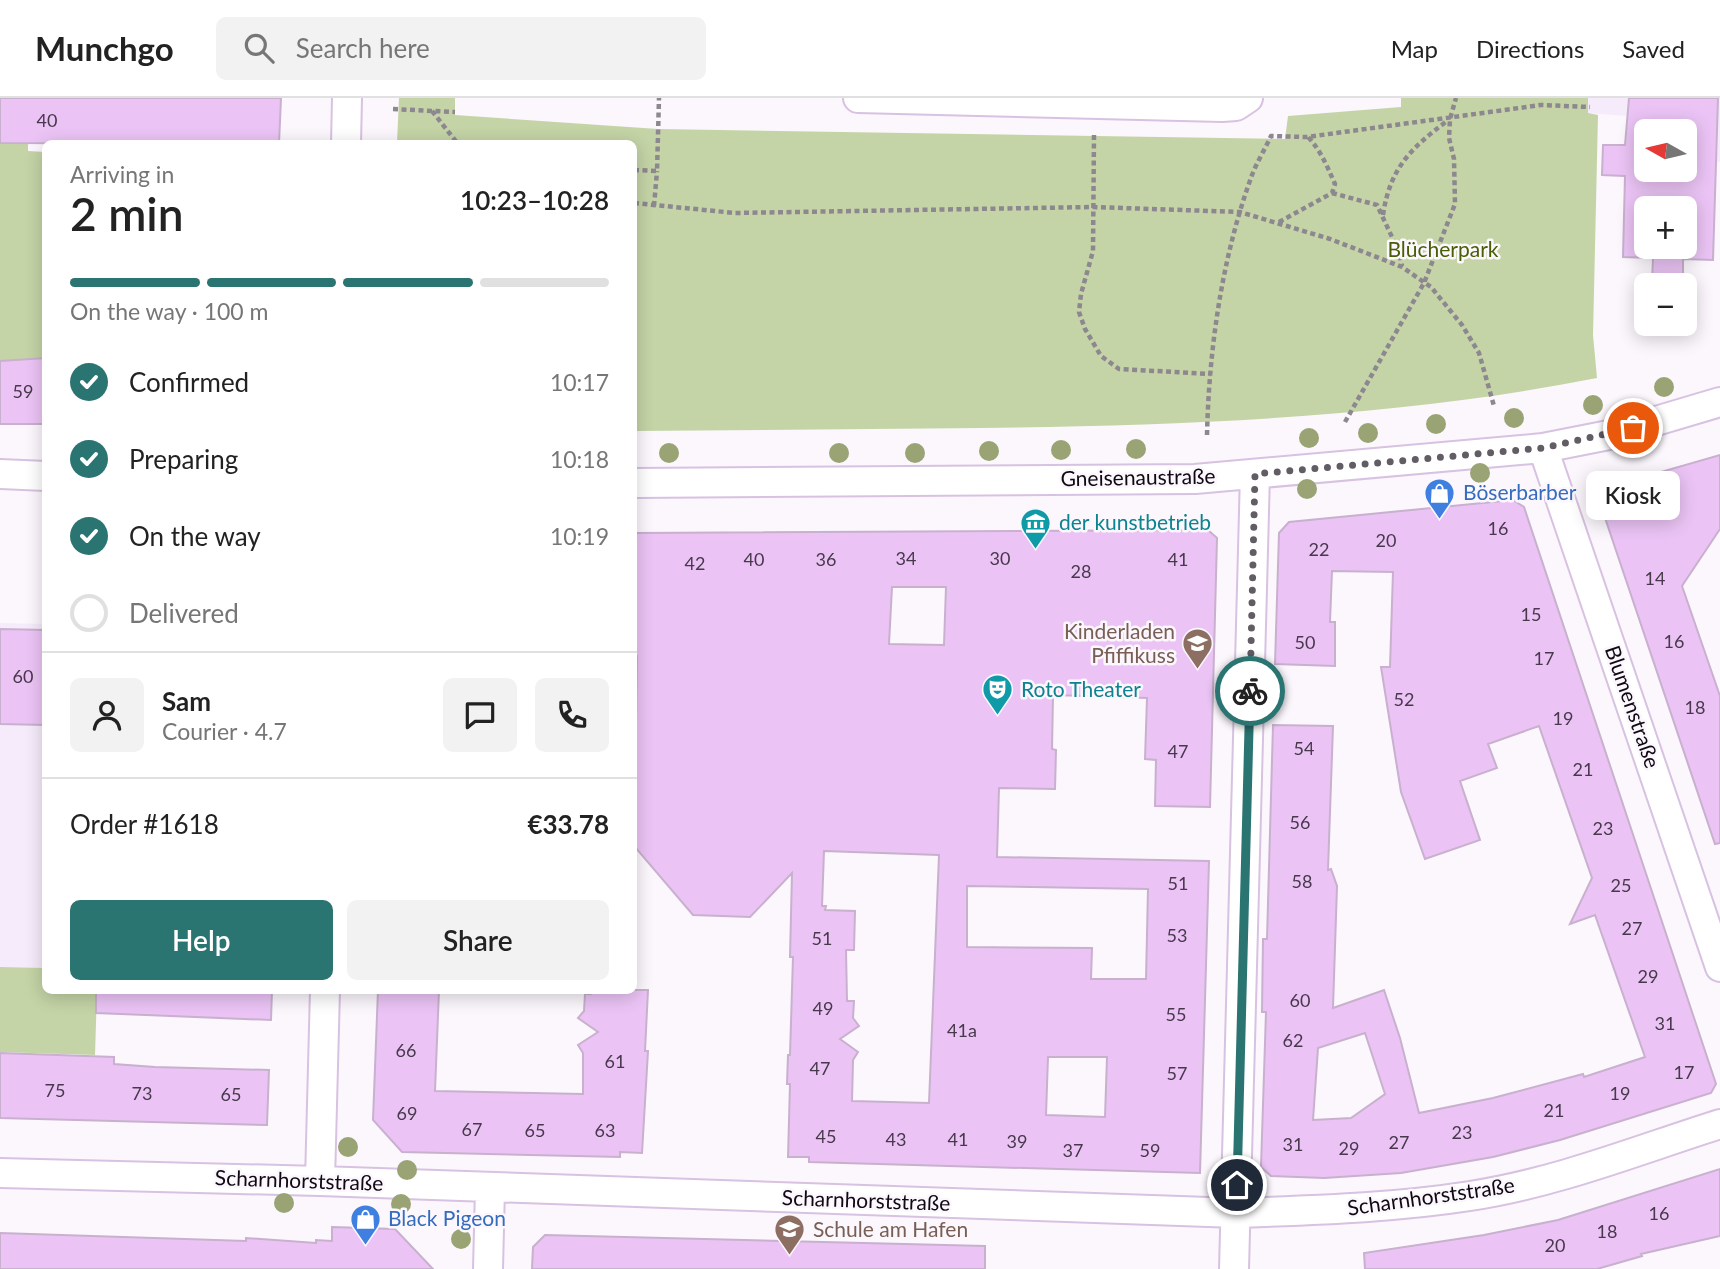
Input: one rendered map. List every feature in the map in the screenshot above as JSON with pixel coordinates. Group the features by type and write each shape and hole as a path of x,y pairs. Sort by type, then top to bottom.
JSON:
{"street":[{"path":"346,140 347,98"},
{"path":"858,98 1222,107 1236,106 1247,99"},
{"name":"Gneisenaustraße","path":"637,483 1154,480 1255,474 1543,448 1609,435 1720,402"},
{"name":"Blumenstraße","path":"1543,448 1720,967"},
{"path":"0,474 42,476"},
{"path":"1234,1269 1255,474"},
{"path":"320,1181 326,994"},
{"name":"Scharnhorststraße","path":"0,1173 320,1181 1237,1213 1361,1208 1471,1196 1552,1178 1720,1124"},
{"path":"488,1269 490,1188"}],"path":[{"path":"654,206 659,98"},
{"path":"1345,422 1424,283 1455,204 1454,159 1449,138 1450,119 1456,98"},
{"path":"1207,435 1210,374 1217,316 1240,212 1252,173 1271,136 1307,136 1541,105 1590,107"},
{"path":"393,109 455,112"},
{"path":"432,111 455,140"},
{"path":"1383,215 1386,197 1401,163 1413,148 1450,119"},
{"path":"1094,133 1093,251 1080,294 1079,312 1085,329 1101,356 1119,369 1210,374"},
{"path":"1307,136 1327,165 1335,184 1332,193"},
{"path":"637,170 657,171"},
{"path":"1278,222 1332,193 1377,205 1399,252 1402,267"},
{"path":"637,204 735,213 1093,207 1240,212 1330,239 1402,267 1431,287 1462,325 1479,354 1494,405"}],"shaded area":[{"path":"1588,98 1720,98 1720,162 1717,162 1718,117 1588,113"},
{"path":"0,623 42,624 42,968 0,967"}],"green space":[{"name":"Blücherpark","path":"399,98 455,98 455,115 658,129 1285,139 1288,116 1401,107 1401,98 1588,98 1588,113 1598,115 1593,335 1597,378 1445,402 1291,417 1137,425 637,431 637,140 397,140"},
{"path":"0,143 28,144 28,151 42,152 42,358 0,361"},
{"path":"0,967 42,968 42,994 97,994 95,1055 0,1052"}],"building":[{"path":"0,98 281,98 279,140 42,140 42,143 0,143"},
{"path":"1629,98 1718,98 1713,260 1683,259 1697,259 1697,196 1634,196 1634,257 1623,257 1625,176 1602,175 1603,145 1625,145"},
{"path":"1653,259 1683,259 1683,273 1652,273"},
{"path":"42,358 42,424 0,424 0,361"},
{"path":"1720,455 1720,529 1682,586 1720,696 1720,843 1715,844 1600,503 1600,492 1609,487"},
{"path":"1513,500 1524,507 1716,1084 1711,1093 1560,1140 1493,1157 1401,1173 1324,1178 1271,1176 1261,1167 1266,1012 1262,1012 1263,939 1267,939 1273,725 1333,726 1328,870 1331,869 1337,886 1333,1008 1384,990 1400,1038 1419,1113 1493,1098 1583,1074 1584,1077 1645,1057 1595,915 1570,924 1592,878 1539,726 1488,744 1497,768 1460,781 1480,840 1425,859 1401,792 1381,667 1390,667 1393,572 1332,571 1330,622 1335,622 1335,666 1275,664 1279,533 1289,522","holes":["1365,1033 1385,1094 1351,1118 1313,1120 1318,1048"]},
{"path":"1208,530 1217,538 1210,807 1155,806 1156,760 1145,759 1147,698 1053,695 1052,749 1056,750 1055,789 999,788 997,857 1209,861 1200,1173 809,1162 809,1157 788,1157 790,1084 787,1084 793,957 790,957 792,873 750,917 693,915 637,850 637,533","holes":["892,587 946,587 944,645 889,644","824,851 939,855 929,1103 852,1101 853,1060 858,1052 840,1039 859,1026 853,1018 854,1001 847,1001 846,950 854,950 855,911 825,910 826,906 822,906","967,886 1148,889 1146,979 1091,979 1092,948 967,947","1048,1057 1107,1057 1105,1117 1046,1115"]},
{"path":"0,629 42,630 42,725 0,724"},
{"path":"637,990 648,990 645,1051 648,1051 642,1153 620,1152 620,1157 402,1152 373,1120 378,994 439,994 435,1091 583,1094 583,1053 578,1045 598,1032 578,1018 584,1011 585,994 637,994"},
{"path":"96,994 272,994 271,1020 96,1013"},
{"path":"0,1053 114,1057 114,1064 155,1067 269,1070 267,1125 0,1118"},
{"path":"1720,1169 1720,1236 1641,1254 1642,1256 1597,1269 1365,1269 1364,1253 1484,1235 1558,1220"},
{"path":"332,1227 395,1229 433,1269 0,1269 0,1233 246,1241 246,1238 316,1243 316,1240 332,1241"},
{"name":"Schule am Hafen","path":"545,1235 985,1246 985,1269 532,1269 533,1247"}],"way so far":[{"path":"1250,691 1255,474 1543,448 1633,428"}],"place":[{"name":"Kiosk","path":"1633,428"},
{"name":"Böserbarber","path":"1440,520"},
{"name":"der kunstbetrieb","path":"1036,550"},
{"name":"Kinderladen Pfiffikuss","path":"1198,671"},
{"name":"Roto Theater","path":"998,717"},
{"name":"Black Pigeon","path":"365,1246"},
{"name":"Schule am Hafen","path":"790,1257"}],"route":[{"path":"1237,1185 1250,691"}]}
